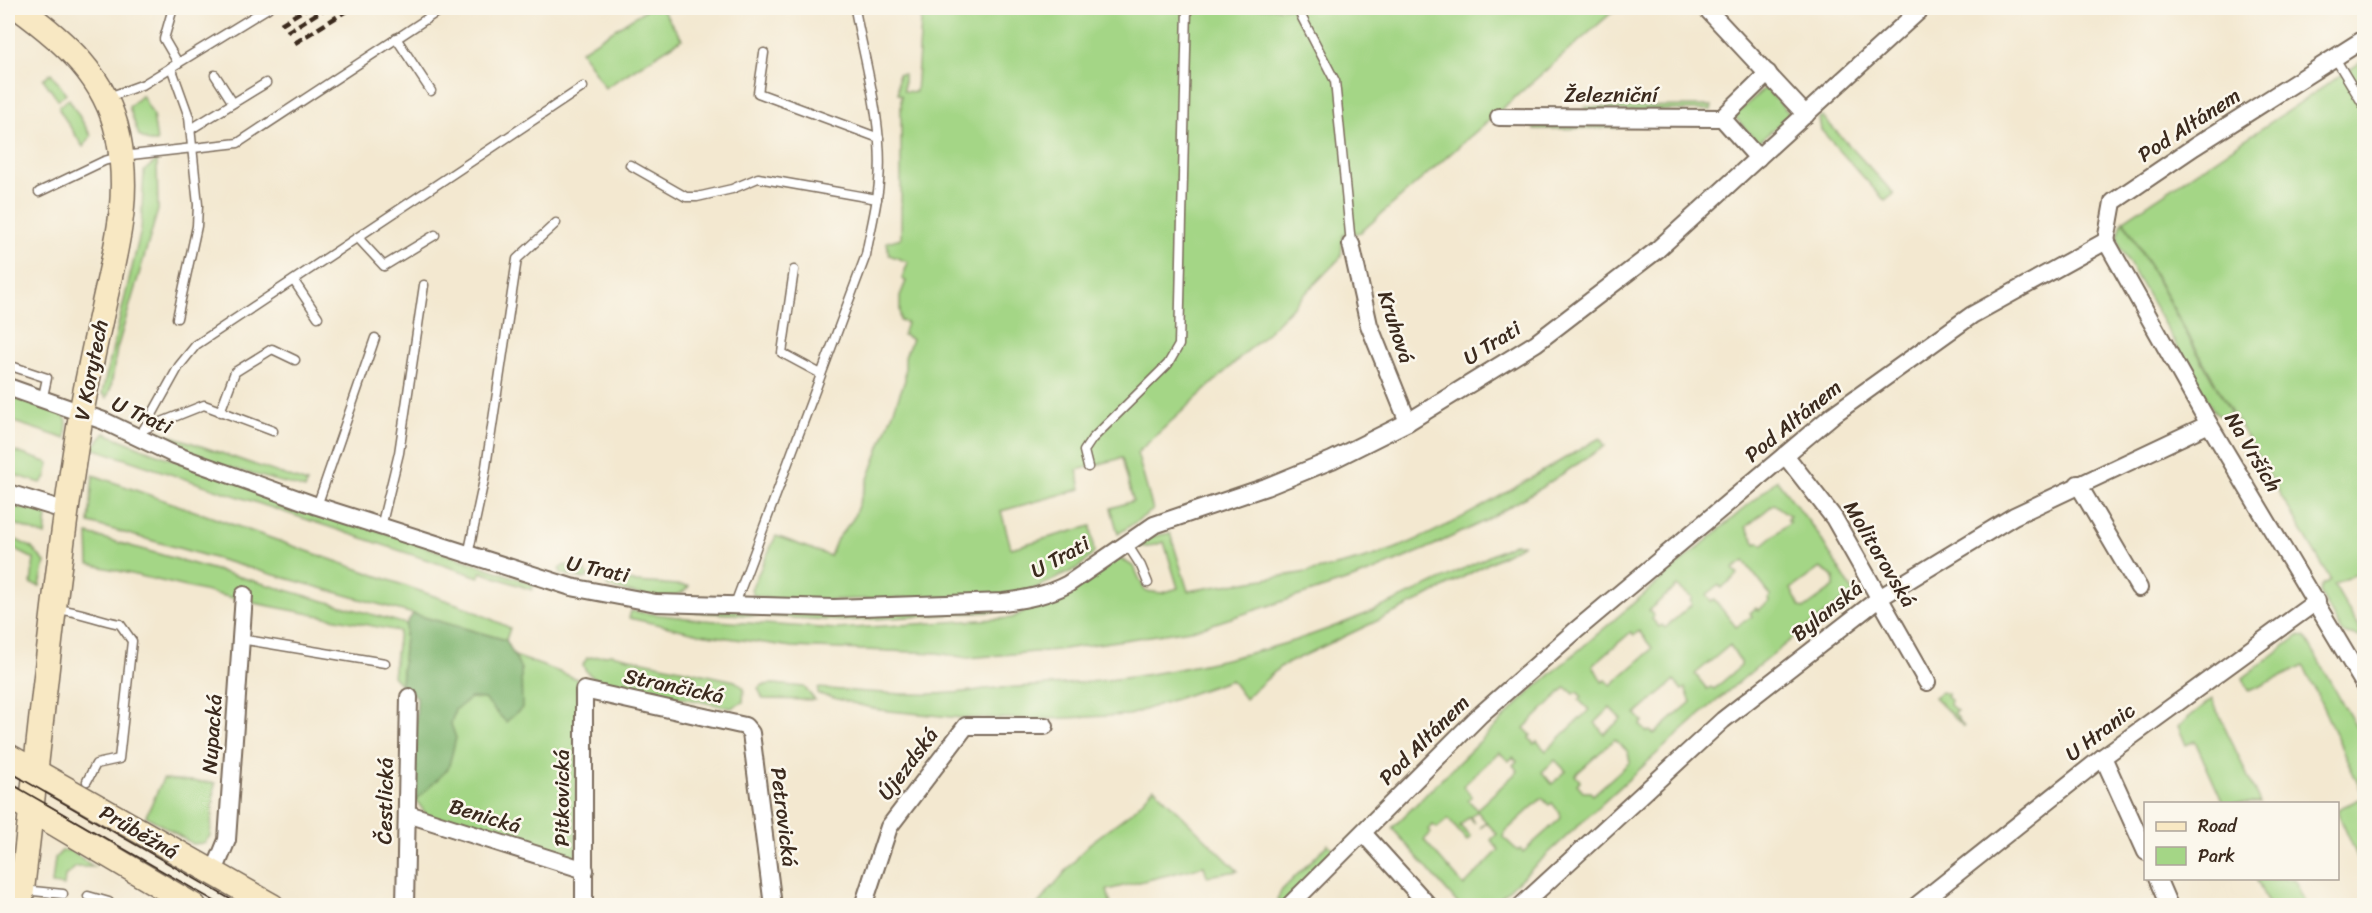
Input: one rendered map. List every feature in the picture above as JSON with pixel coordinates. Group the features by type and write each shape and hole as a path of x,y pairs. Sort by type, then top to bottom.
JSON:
{"street":[{"name":"V Korytech","path":"19,8 72,51 105,98 112,115 122,156 124,204 121,232 81,414 67,511 21,898"},
{"path":"1706,8 1806,115"},
{"path":"1896,8 1908,20"},
{"name":"U Trati","path":"8,387 42,401 141,434 175,455 317,506 571,587 656,603 834,608 1003,603 1027,599 1062,587 1154,525 1299,474 1408,422 1536,343 1593,302 1657,250 1922,8"},
{"name":"Pod Altánem","path":"1289,906 1480,715 1574,632 1834,414 1972,315 2106,241 2113,202 2194,147 2364,39"},
{"path":"1758,158 1722,118 1768,74"},
{"name":"Železniční","path":"1499,117 1722,118"},
{"name":"Na Vrších","path":"2106,241 2209,424 2317,600 2364,684"},
{"name":"Kruhová","path":"1351,244 1369,325 1408,422"},
{"name":"Bylanská","path":"1521,906 1723,720 1881,597 2014,516 2209,424"},
{"name":"Molitorovská","path":"1785,455 1834,518 1881,597 1927,682"},
{"path":"2078,484 2139,588"},
{"path":"8,493 67,511"},
{"name":"Nupacká","path":"213,874 227,840 244,595"},
{"name":"U Hranic","path":"1916,906 2103,757 2317,600"},
{"name":"Strančická","path":"584,690 739,723 751,733"},
{"name":"Pitkovická","path":"584,690 584,906"},
{"name":"Čestlická","path":"405,906 409,697"},
{"name":"Újezdská","path":"863,906 889,827 966,726 1045,726"},
{"name":"Petrovická","path":"751,733 773,906"},
{"name":"Průběžná","path":"8,756 272,906"},
{"path":"2103,757 2144,850"},
{"name":"Průběžná","path":"8,796 32,808 68,832 194,906"},
{"name":"Benická","path":"408,814 585,870"},
{"path":"1363,833 1429,906"},
{"path":"2157,880 2169,906"}],"lane":[{"path":"173,8 164,39 185,99 191,129 197,226 177,318"},
{"path":"105,98 144,84 268,8"},
{"path":"39,192 104,161 122,156 238,143 443,8"},
{"path":"1088,467 1084,451 1092,439 1168,363 1179,345 1187,8"},
{"path":"1297,8 1335,81 1351,244"},
{"path":"735,604 866,255 879,181 879,138 855,9"},
{"path":"396,38 431,90"},
{"path":"764,52 758,93 879,138"},
{"path":"2336,58 2364,106"},
{"path":"215,75 233,103"},
{"path":"191,129 267,83"},
{"path":"141,434 188,354 207,338 583,87"},
{"path":"630,165 687,197 732,189 758,178 877,199"},
{"path":"468,555 484,480 517,259 556,223"},
{"path":"359,238 384,266 435,235"},
{"path":"794,270 782,353 821,375"},
{"path":"294,281 318,317"},
{"path":"381,527 399,453 424,285"},
{"path":"317,506 375,338"},
{"path":"220,412 235,372 272,349 295,360"},
{"path":"8,365 47,378 42,401"},
{"path":"141,434 204,405 273,431"},
{"path":"1127,544 1141,566 1148,583"},
{"path":"56,609 82,612 93,619 120,624 132,641 119,759 96,764 87,781"},
{"path":"240,639 385,663"},
{"path":"21,898 63,894"},
{"path":"88,896 109,902 110,906"}],"green space":[{"path":"648,8 661,8 682,39 605,88 581,51"},
{"path":"922,8 1617,8 1361,232 1343,235 1341,257 1268,332 1137,453 1153,510 1118,534 1111,508 1133,501 1122,458 1077,470 1081,489 1001,511 1011,548 1091,526 1094,553 1078,568 1032,590 996,596 778,601 753,595 751,589 776,536 830,556 837,539 853,519 905,380 905,357 912,339 903,335 907,323 900,320 900,296 906,281 902,279 908,262 889,255 887,242 901,238 901,95 898,94 898,74 904,74 904,91 916,92"},
{"path":"2364,60 2364,569 2334,585 2363,635 2359,637 2343,633 2320,593 2322,585 2331,580 2235,418 2124,220"},
{"path":"51,73 66,94 58,100 43,79"},
{"path":"1765,88 1790,114 1758,143 1734,116"},
{"path":"142,95 153,115 157,142 150,142 139,136 129,107"},
{"path":"69,99 91,136 83,147 60,111 59,106"},
{"path":"1712,106 1711,110 1585,111 1585,107"},
{"path":"1822,116 1894,194 1885,201 1821,130 1819,118"},
{"path":"1534,125 1618,125 1618,128 1534,129"},
{"path":"157,160 158,210 117,349 107,398 102,393 141,230 144,171"},
{"path":"2123,220 2231,413 2221,417 2215,413 2120,247 2118,236"},
{"path":"8,396 62,413 67,421 66,439 8,420"},
{"path":"158,431 307,483 305,489 192,455 157,437"},
{"path":"105,433 151,452 534,584 532,590 481,572 479,577 92,448"},
{"path":"1600,438 1605,446 1533,493 1485,521 1426,549 1361,576 1197,629 1057,650 968,658 937,653 792,647 700,634 629,618 631,611 702,620 837,629 1012,618 1041,602 1077,589 1120,558 1134,567 1145,591 1162,593 1178,588 1164,542 1148,547 1139,546 1153,536 1170,533 1188,591 1318,570 1394,549 1446,526"},
{"path":"8,449 49,463 46,477 41,483 8,473"},
{"path":"93,475 465,607 510,628 506,640 89,523"},
{"path":"1777,480 1818,534 1854,593 1759,665 1713,704 1492,905 1459,905 1392,828 1530,692","holes":["1774,504 1790,516 1787,519 1790,522 1762,545 1759,542 1756,544 1746,527","1744,561 1771,596 1768,599 1770,601 1758,610 1756,608 1750,613 1752,616 1736,627 1714,599 1711,601 1706,595 1719,585 1721,588 1738,575 1733,569","1820,568 1834,577 1834,587 1805,608 1800,607 1791,589","1677,586 1692,598 1690,601 1692,604 1665,628 1662,625 1659,627 1652,619 1654,616 1649,610","1639,631 1652,648 1611,685 1606,680 1602,682 1593,665 1631,632 1634,635","1730,645 1741,662 1741,666 1714,689 1711,687 1707,689 1695,674","1674,681 1682,690 1685,688 1691,702 1654,734 1647,732 1640,725 1643,722 1636,714","1566,687 1582,697 1579,700 1589,710 1546,751 1537,741 1534,744 1529,738 1531,735 1524,728","1610,708 1621,719 1604,734 1595,723","1615,739 1628,752 1630,762 1593,795 1590,792 1584,792 1577,784 1580,781 1575,775","1499,752 1509,761 1513,757 1517,761 1513,765 1518,771 1477,809 1468,800 1472,796 1463,786","1555,760 1566,771 1552,784 1542,772","1542,798 1549,805 1552,803 1561,818 1523,852 1520,849 1518,851 1503,837 1505,832","1477,811 1486,822 1480,828 1487,823 1497,834 1491,840 1499,850 1464,886 1424,840 1431,833 1428,830 1433,825 1437,828 1448,819 1467,841 1471,837 1460,826 1469,817 1475,823 1470,817"]},
{"path":"8,507 38,509 47,515 45,536 8,521"},
{"path":"88,534 406,624 401,685 393,676 399,631 254,603 89,564"},
{"path":"8,536 31,547 45,562 40,586 31,584 34,559 8,546"},
{"path":"1514,544 1524,544 1419,601 1280,667 1245,699 1231,680 1129,715 1044,719 962,718 879,710 818,694 818,688 902,694 945,694 1100,681 1206,664 1291,641 1357,618"},
{"path":"565,565 584,570 589,577 584,579 561,573 559,569"},
{"path":"610,580 689,586 673,596 662,597 607,586"},
{"path":"1035,602 1020,610 844,621 681,611"},
{"path":"413,614 506,640 521,669 522,708 506,722 484,699 471,698 455,710 451,724 456,738 448,769 415,801 413,796 417,697 401,685 406,624"},
{"path":"421,625 519,657 577,679 576,856 568,857 428,817 413,796"},
{"path":"2298,636 2305,637 2364,741 2364,797 2304,666 2249,691 2243,678"},
{"path":"611,654 735,681 744,688 743,702 731,708 606,682 592,677 583,665 587,658"},
{"path":"774,684 804,687 815,700 763,699 758,688"},
{"path":"1941,692 1948,694 1946,697 1951,700 1950,705 1957,711 1954,712 1964,727 1934,697"},
{"path":"2212,699 2260,802 2223,802 2195,741 2186,745 2178,726"},
{"path":"163,779 215,783 210,836 204,843 193,844 146,816"},
{"path":"1154,788 1238,871 1207,876 1204,866 1107,890 1111,905 1037,905 1089,844 1134,810"},
{"path":"2364,797 2364,872 2339,815 2339,809"},
{"path":"1328,844 1335,851 1283,904 1277,899 1282,890"},
{"path":"70,850 94,867 76,867 65,876 64,886 52,884 55,858 62,851"},
{"path":"2256,880 2294,880 2306,905 2269,905"}],"tram line":[{"path":"8,771 242,906"},
{"path":"8,782 223,906"}],"railway":[{"path":"281,24 307,8"},
{"path":"287,32 326,8"},
{"path":"295,43 351,8"}]}
